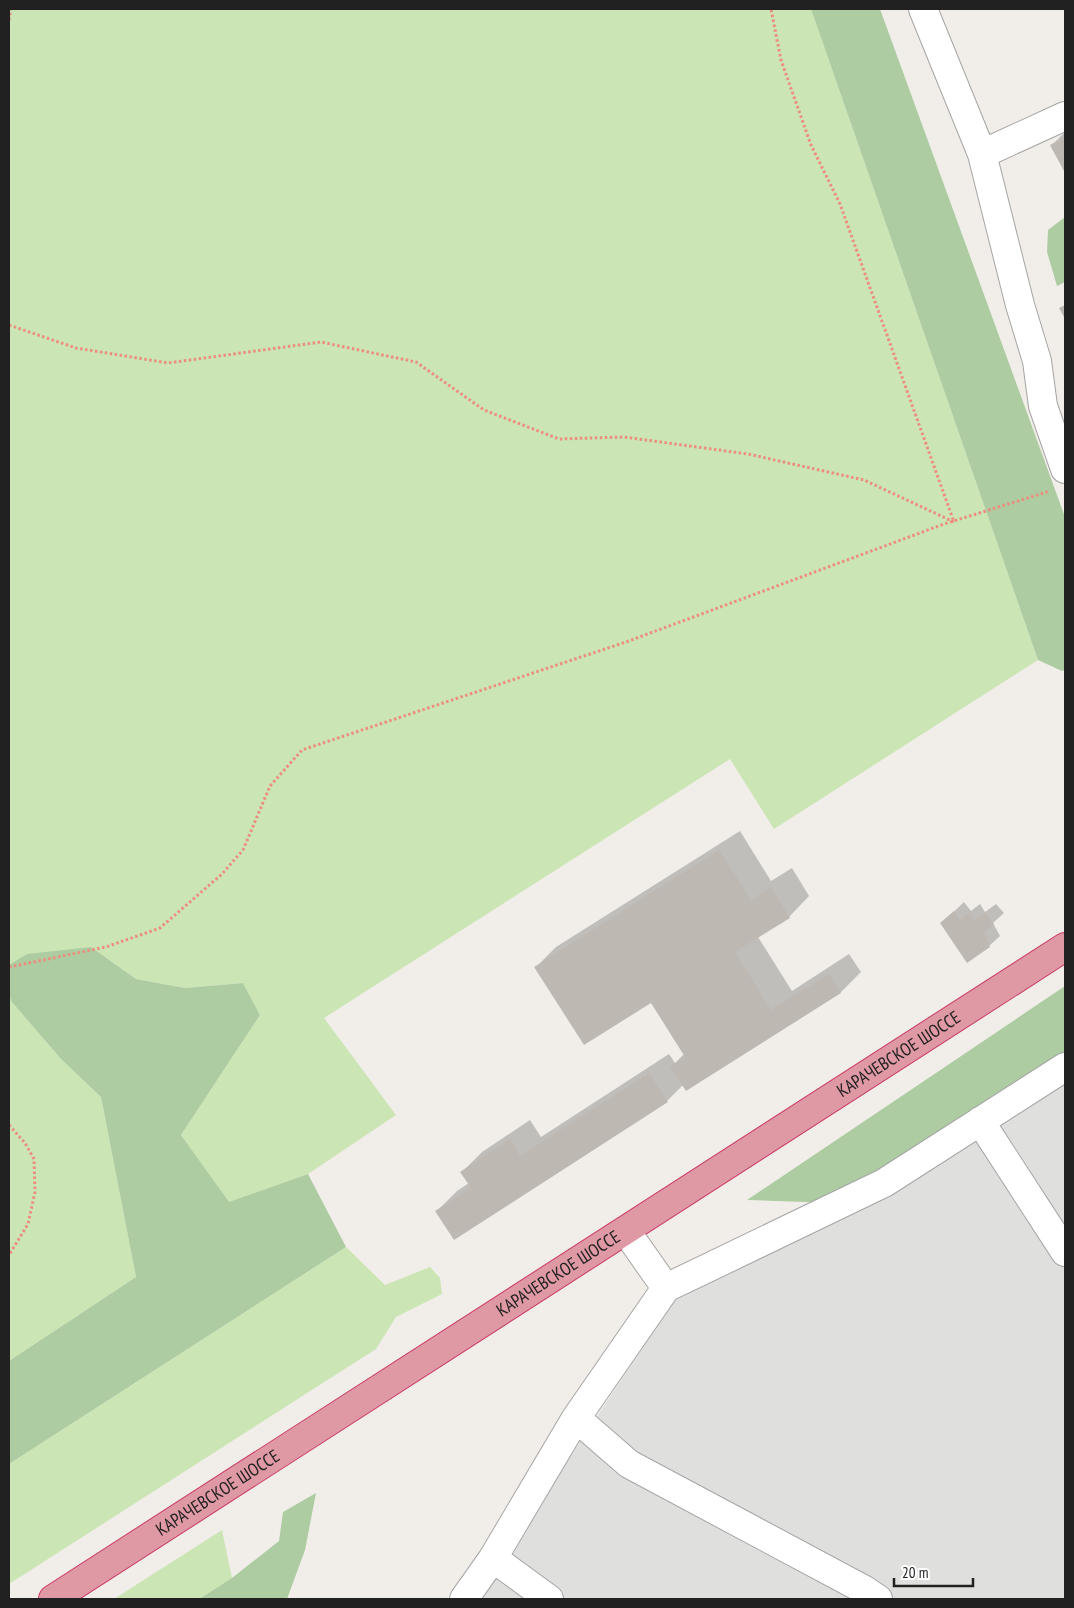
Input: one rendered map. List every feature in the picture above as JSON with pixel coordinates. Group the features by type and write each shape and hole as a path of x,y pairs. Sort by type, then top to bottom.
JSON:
{"highway":[{"name":"КАРАЧЕВСКОЕ ШОССЕ","path":"52,1599 1065,947"}],"street":[{"path":"923,9 982,154 1036,361 1043,406 1061,479"},
{"path":"982,154 1065,116"},
{"path":"464,1599 493,1558 576,1418 666,1288 884,1183 1065,1067"},
{"path":"980,1121 1065,1252"},
{"path":"626,1231 666,1288"},
{"path":"576,1418 630,1464 854,1584 878,1599"},
{"path":"493,1558 549,1599"}],"path":[{"path":"9,20 11,9"},
{"path":"771,9 781,60 808,136 840,204 954,522"},
{"path":"9,325 76,348 168,363 321,342 416,362 484,410 559,439 624,437 748,454 864,480 954,522"},
{"path":"9,967 106,947 160,928 222,874 243,850 270,786 302,750 626,642 954,522 1061,479"},
{"path":"9,1125 25,1144 34,1159 35,1192 28,1224 9,1255"}],"shaded area":[{"path":"1065,1078 1065,1599 476,1599 673,1302 863,1204"}],"green space":[{"path":"9,9 811,9 1038,660 774,829 730,759 324,1018 396,1115 308,1174 229,1203 181,1135 260,1015 243,983 185,988 136,979 91,947 9,965"},
{"path":"811,9 880,9 1065,517 1065,670 1062,671 1038,660"},
{"path":"1065,217 1065,282 1057,286 1047,252 1048,230"},
{"path":"91,947 136,979 185,988 243,983 260,1015 181,1135 229,1202 308,1174 346,1247 9,1464 9,1361 136,1277 101,1097 61,1059 11,1001 9,993 9,965 27,954"},
{"path":"1065,986 1065,1078 863,1204 747,1200"},
{"path":"9,993 11,1001 61,1059 101,1097 136,1277 9,1361"},
{"path":"346,1247 385,1285 430,1267 440,1278 442,1294 396,1317 376,1349 9,1584 9,1464"},
{"path":"316,1493 305,1550 287,1599 199,1599 232,1578 279,1541 283,1512"},
{"path":"222,1530 232,1578 199,1599 114,1599"}],"building":[{"path":"1065,137 1065,173 1050,145"},
{"path":"1065,305 1065,319 1059,308"},
{"path":"719,850 751,900 771,887 790,918 735,952 771,1010 829,974 841,993 686,1091 670,1067 685,1057 651,1003 584,1045 534,967"},
{"path":"954,911 960,920 969,913 974,921 985,913 994,924 984,933 990,947 967,963 940,923"},
{"path":"649,1073 668,1102 454,1240 435,1211 471,1188 460,1172 510,1139 520,1156"}]}
